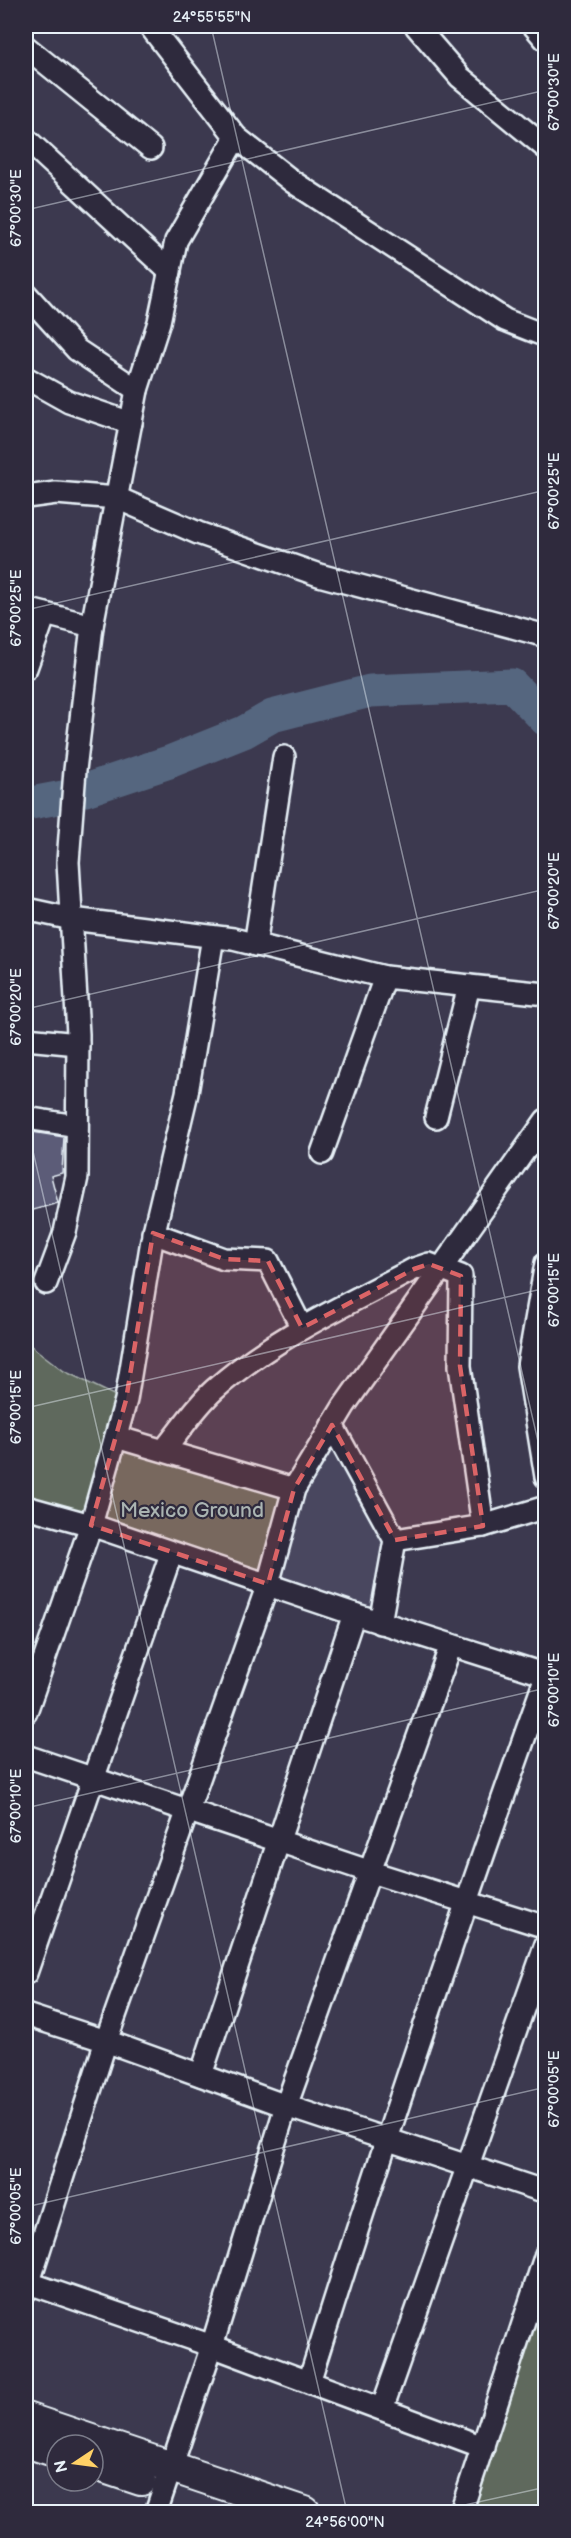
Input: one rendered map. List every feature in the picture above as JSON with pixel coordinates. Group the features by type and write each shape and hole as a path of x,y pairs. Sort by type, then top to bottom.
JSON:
{"main road":[{"path":"26,2418 163,2489 305,2512"},
{"path":"26,2442 45,2448"},
{"path":"105,2468 163,2489 244,2512"}],"street":[{"path":"150,26 236,137 293,182 505,320 546,336"},
{"path":"416,26 460,77 546,148"},
{"path":"534,26 546,40"},
{"path":"26,47 151,148"},
{"path":"46,1282 65,1232 77,1177 78,1044 68,862 75,770 92,626 137,390 159,322 176,241 236,137"},
{"path":"26,139 170,272"},
{"path":"26,294 77,350 137,390"},
{"path":"26,378 69,402 131,423"},
{"path":"26,497 56,493 117,498 198,533 319,575 546,636"},
{"path":"26,668 35,611 92,626"},
{"path":"255,945 284,757"},
{"path":"26,909 72,919 213,937 385,977 546,994"},
{"path":"26,1712 91,1526 126,1400 153,1233 187,1093 213,937"},
{"path":"322,1153 385,977"},
{"path":"436,1117 469,986"},
{"path":"26,1039 78,1044"},
{"path":"26,1119 77,1126"},
{"path":"483,2447 212,2346 26,2285 106,2041 268,1584 294,1489 344,1407 546,1120"},
{"path":"153,1233 224,1259 268,1261 302,1328"},
{"path":"546,1263 528,1366 546,1477"},
{"path":"165,1450 213,1391 248,1363 302,1328 414,1269 429,1264 461,1276 460,1366 483,1526"},
{"path":"333,1425 395,1540 380,1623"},
{"path":"116,1437 294,1489"},
{"path":"26,1507 91,1526 546,1676 465,1901 385,2139 309,2382"},
{"path":"395,1540 483,1526 546,1507"},
{"path":"26,1973 171,1554"},
{"path":"201,2075 354,1614"},
{"path":"163,2489 212,2346 286,2106 451,1645"},
{"path":"26,1756 371,1872 546,1927"},
{"path":"382,2409 546,1944"},
{"path":"26,2015 106,2041 286,2106 546,2192"},
{"path":"461,2512 546,2254"}],"highlighted area":[{"path":"153,1233 224,1259 268,1261 302,1328 414,1269 429,1264 461,1276 460,1366 483,1526 395,1540 332,1425 294,1489 268,1584 91,1525 126,1400"}],"shaded area":[{"path":"332,1425 395,1540 380,1623 269,1583 294,1489"}],"green space":[{"path":"26,1342 64,1371 124,1400 90,1523 26,1505"},
{"name":"Mexico Ground","path":"118,1439 293,1493 269,1583 92,1525"},
{"path":"545,2257 545,2512 461,2512"}],"building":[{"path":"26,1131 64,1137 62,1173 51,1176 58,1203 26,1212"}],"waterway":[{"path":"85,790 169,762 244,732 272,716 370,691 512,685 546,720"},
{"path":"26,804 63,797"}]}
